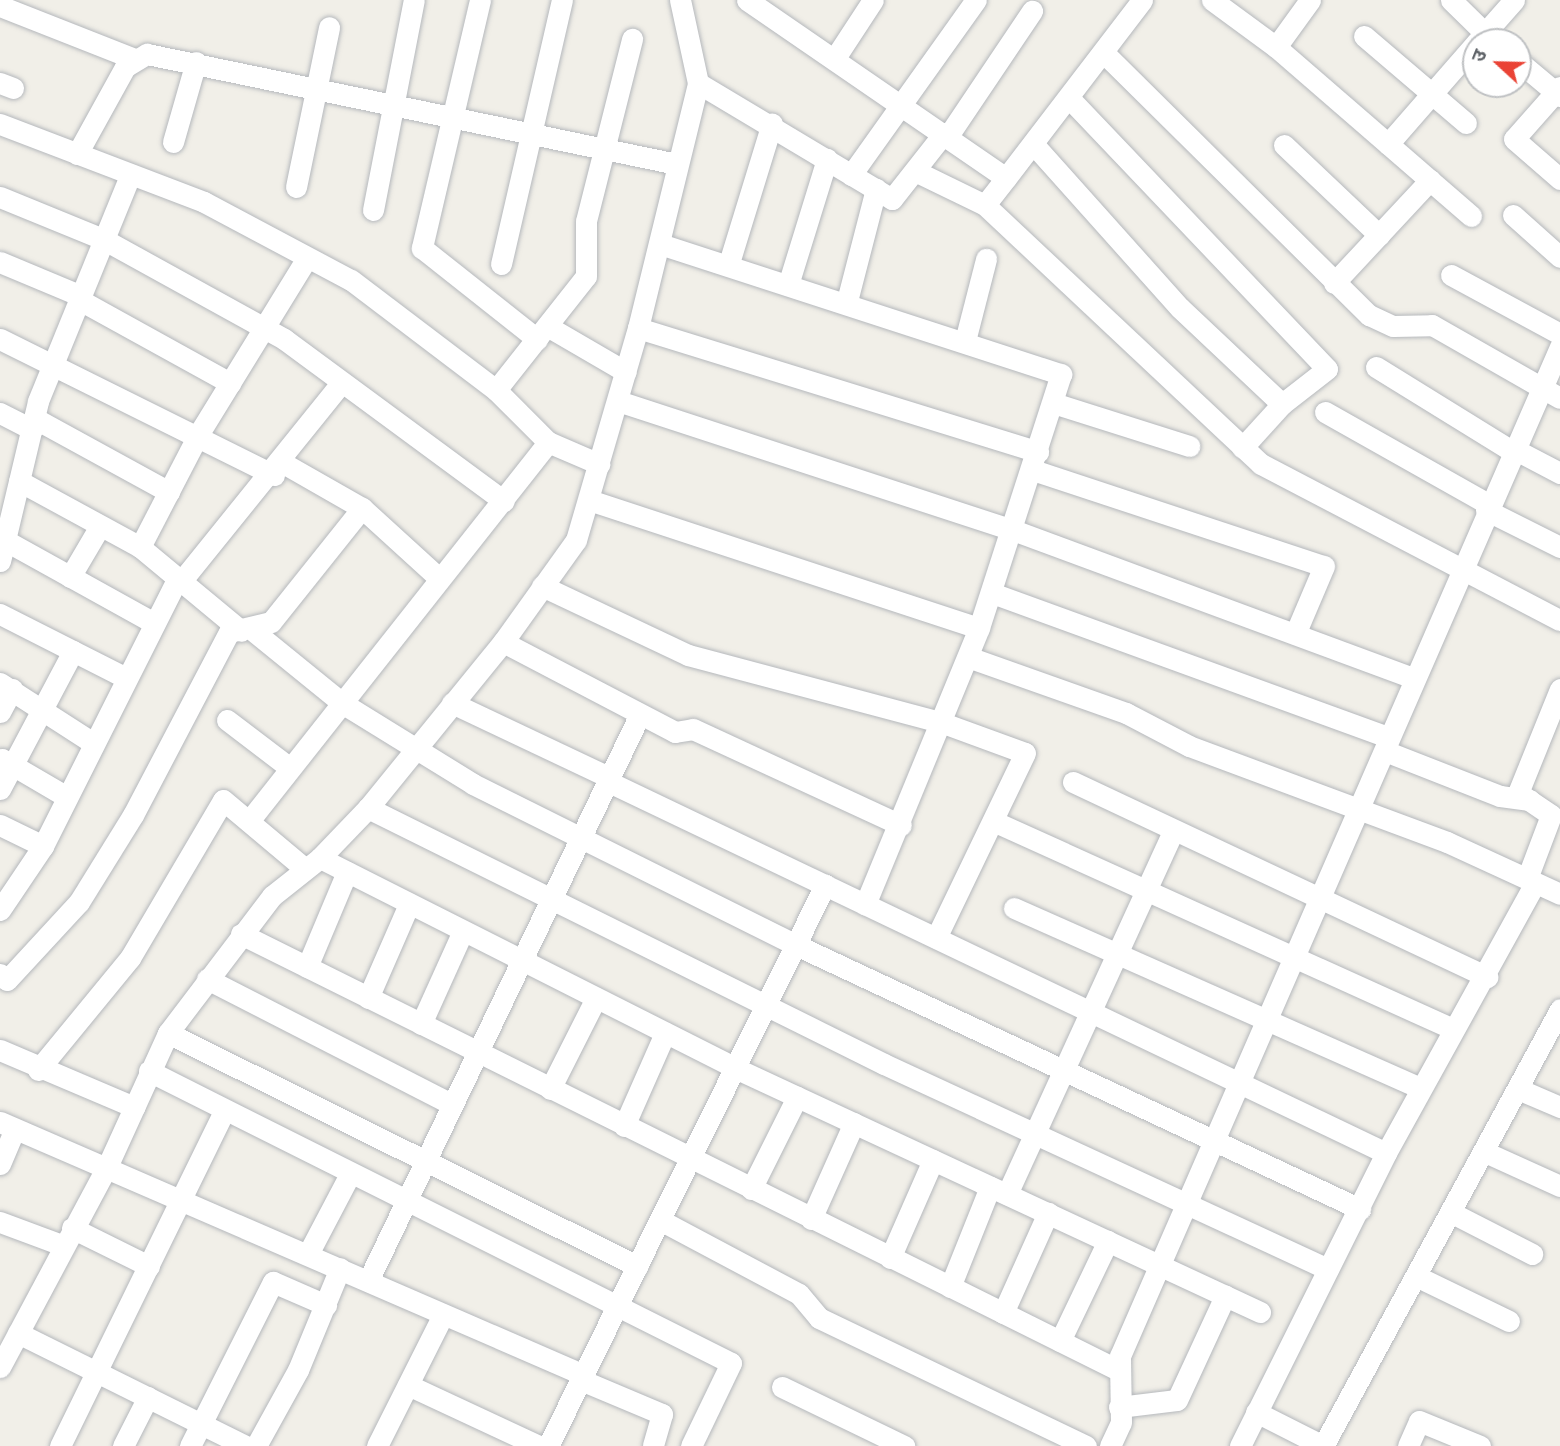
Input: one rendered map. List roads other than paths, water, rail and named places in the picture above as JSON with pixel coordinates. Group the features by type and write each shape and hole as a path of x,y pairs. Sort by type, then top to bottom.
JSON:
{"street":[{"path":"373,210 392,101 414,0"},
{"path":"480,0 422,248 542,333 626,372"},
{"path":"501,264 562,0"},
{"path":"747,0 906,105 1006,178"},
{"path":"835,58 873,0"},
{"path":"851,175 906,105 976,0"},
{"path":"985,205 1071,100 1142,0"},
{"path":"1276,47 1310,0"},
{"path":"1451,0 1473,28"},
{"path":"1492,28 1514,0"},
{"path":"0,1367 67,1236 107,1167 168,1033 241,934 368,808 409,750 503,642 576,540 638,328 698,83 677,1"},
{"path":"1223,3 1471,216"},
{"path":"0,6 132,58 196,62 455,114 677,164"},
{"path":"698,83 772,123 892,199 946,134 1032,11"},
{"path":"296,187 329,27"},
{"path":"1364,36 1466,123"},
{"path":"496,390 586,276 586,221 610,147 632,39"},
{"path":"1104,53 1335,283 1381,321 1432,325 1551,393"},
{"path":"77,155 132,58"},
{"path":"173,142 196,62"},
{"path":"1388,144 1462,62"},
{"path":"1532,72 1558,91 1514,139 1560,179"},
{"path":"1071,100 1328,369 1282,404 1242,448"},
{"path":"729,263 772,123"},
{"path":"0,124 204,202 305,261 351,279 496,390 548,442 599,464"},
{"path":"1284,145 1379,235"},
{"path":"1035,146 1180,308 1282,404"},
{"path":"788,285 827,159"},
{"path":"915,171 985,205 1261,464 1560,620"},
{"path":"130,175 52,359 12,487 4,551 70,577 154,623"},
{"path":"1335,283 1430,180"},
{"path":"847,301 876,189"},
{"path":"0,197 103,239 267,330 504,501"},
{"path":"1513,215 1560,257"},
{"path":"660,244 847,301 1061,374 1036,461 992,593 943,723 865,904"},
{"path":"965,341 986,259"},
{"path":"140,547 198,435 229,383 267,330 305,261"},
{"path":"0,262 79,297 229,383"},
{"path":"1451,275 1560,334"},
{"path":"638,328 1036,461 1324,566 1296,632"},
{"path":"0,339 52,359 198,435 362,508 440,579"},
{"path":"1110,1446 1121,1422 1116,1369 1237,1082 1296,960 1361,812 1412,677 1459,568 1513,450 1551,393 1560,348"},
{"path":"1376,366 1513,450 1560,473"},
{"path":"2,904 44,846 124,677 178,583 278,469 341,383"},
{"path":"618,401 1013,530 1296,632 1412,677"},
{"path":"1053,402 1189,446"},
{"path":"1325,412 1560,547"},
{"path":"0,413 33,424 169,492"},
{"path":"249,821 548,442"},
{"path":"12,487 140,547 178,583 409,750 796,944 1211,1142 1360,1209"},
{"path":"589,500 979,628"},
{"path":"0,974 7,980 79,902 134,815 229,632 271,622 362,508"},
{"path":"70,577 100,526"},
{"path":"542,586 688,655 943,723 1025,753 936,938"},
{"path":"992,593 1386,744 1500,796 1518,793 1560,815"},
{"path":"0,614 124,677"},
{"path":"503,642 676,732 693,729 901,825"},
{"path":"0,789 6,762 43,707 73,651"},
{"path":"968,657 1126,713 1189,746 1532,880 1560,894"},
{"path":"0,712 6,686 43,707 93,743"},
{"path":"1518,793 1551,738 1560,689"},
{"path":"452,703 1385,1153"},
{"path":"368,1281 475,1051 582,838 640,714"},
{"path":"227,720 290,768"},
{"path":"6,762 67,797"},
{"path":"1073,782 1173,832 1486,977"},
{"path":"1240,1446 1360,1209 1385,1153 1453,1030 1486,977 1532,880 1551,815 1518,793"},
{"path":"38,1070 130,958 223,800 249,821 312,863 346,872 735,1068 1260,1312"},
{"path":"368,808 549,901 1186,1206 1328,1269"},
{"path":"993,821 1453,1030"},
{"path":"0,825 44,846"},
{"path":"950,1287 999,1191 1035,1134 1173,832"},
{"path":"307,967 346,872"},
{"path":"548,1446 825,885"},
{"path":"368,998 409,904"},
{"path":"1014,908 1420,1088"},
{"path":"421,1024 463,931"},
{"path":"241,934 1116,1369"},
{"path":"207,979 451,1104"},
{"path":"550,1089 596,998"},
{"path":"1256,1412 1323,1446 1454,1214 1518,1089 1557,1024"},
{"path":"168,1033 637,1266"},
{"path":"624,1126 665,1033"},
{"path":"0,1050 38,1070 134,1107"},
{"path":"149,1071 404,1202 731,1363 691,1446"},
{"path":"1518,1089 1560,1107"},
{"path":"751,1189 797,1097"},
{"path":"60,1446 95,1371 184,1200 224,1111"},
{"path":"811,1219 854,1124"},
{"path":"0,1164 8,1125 184,1200 662,1413 653,1446"},
{"path":"1485,1152 1560,1186"},
{"path":"890,1258 933,1160"},
{"path":"308,1254 350,1174"},
{"path":"1003,1313 1048,1213"},
{"path":"1454,1214 1532,1254"},
{"path":"660,1220 799,1294 819,1318 1086,1446"},
{"path":"0,1222 67,1236 149,1266"},
{"path":"1060,1341 1108,1241"},
{"path":"256,1446 326,1305 340,1268"},
{"path":"1418,1277 1509,1321"},
{"path":"190,1446 273,1282 326,1305"},
{"path":"1119,1408 1177,1400 1225,1296"},
{"path":"381,1445 443,1315"},
{"path":"18,1333 246,1446"},
{"path":"408,1385 539,1446"},
{"path":"782,1387 904,1446"},
{"path":"123,1446 148,1397"},
{"path":"1408,1446 1419,1421 1480,1446"}]}
